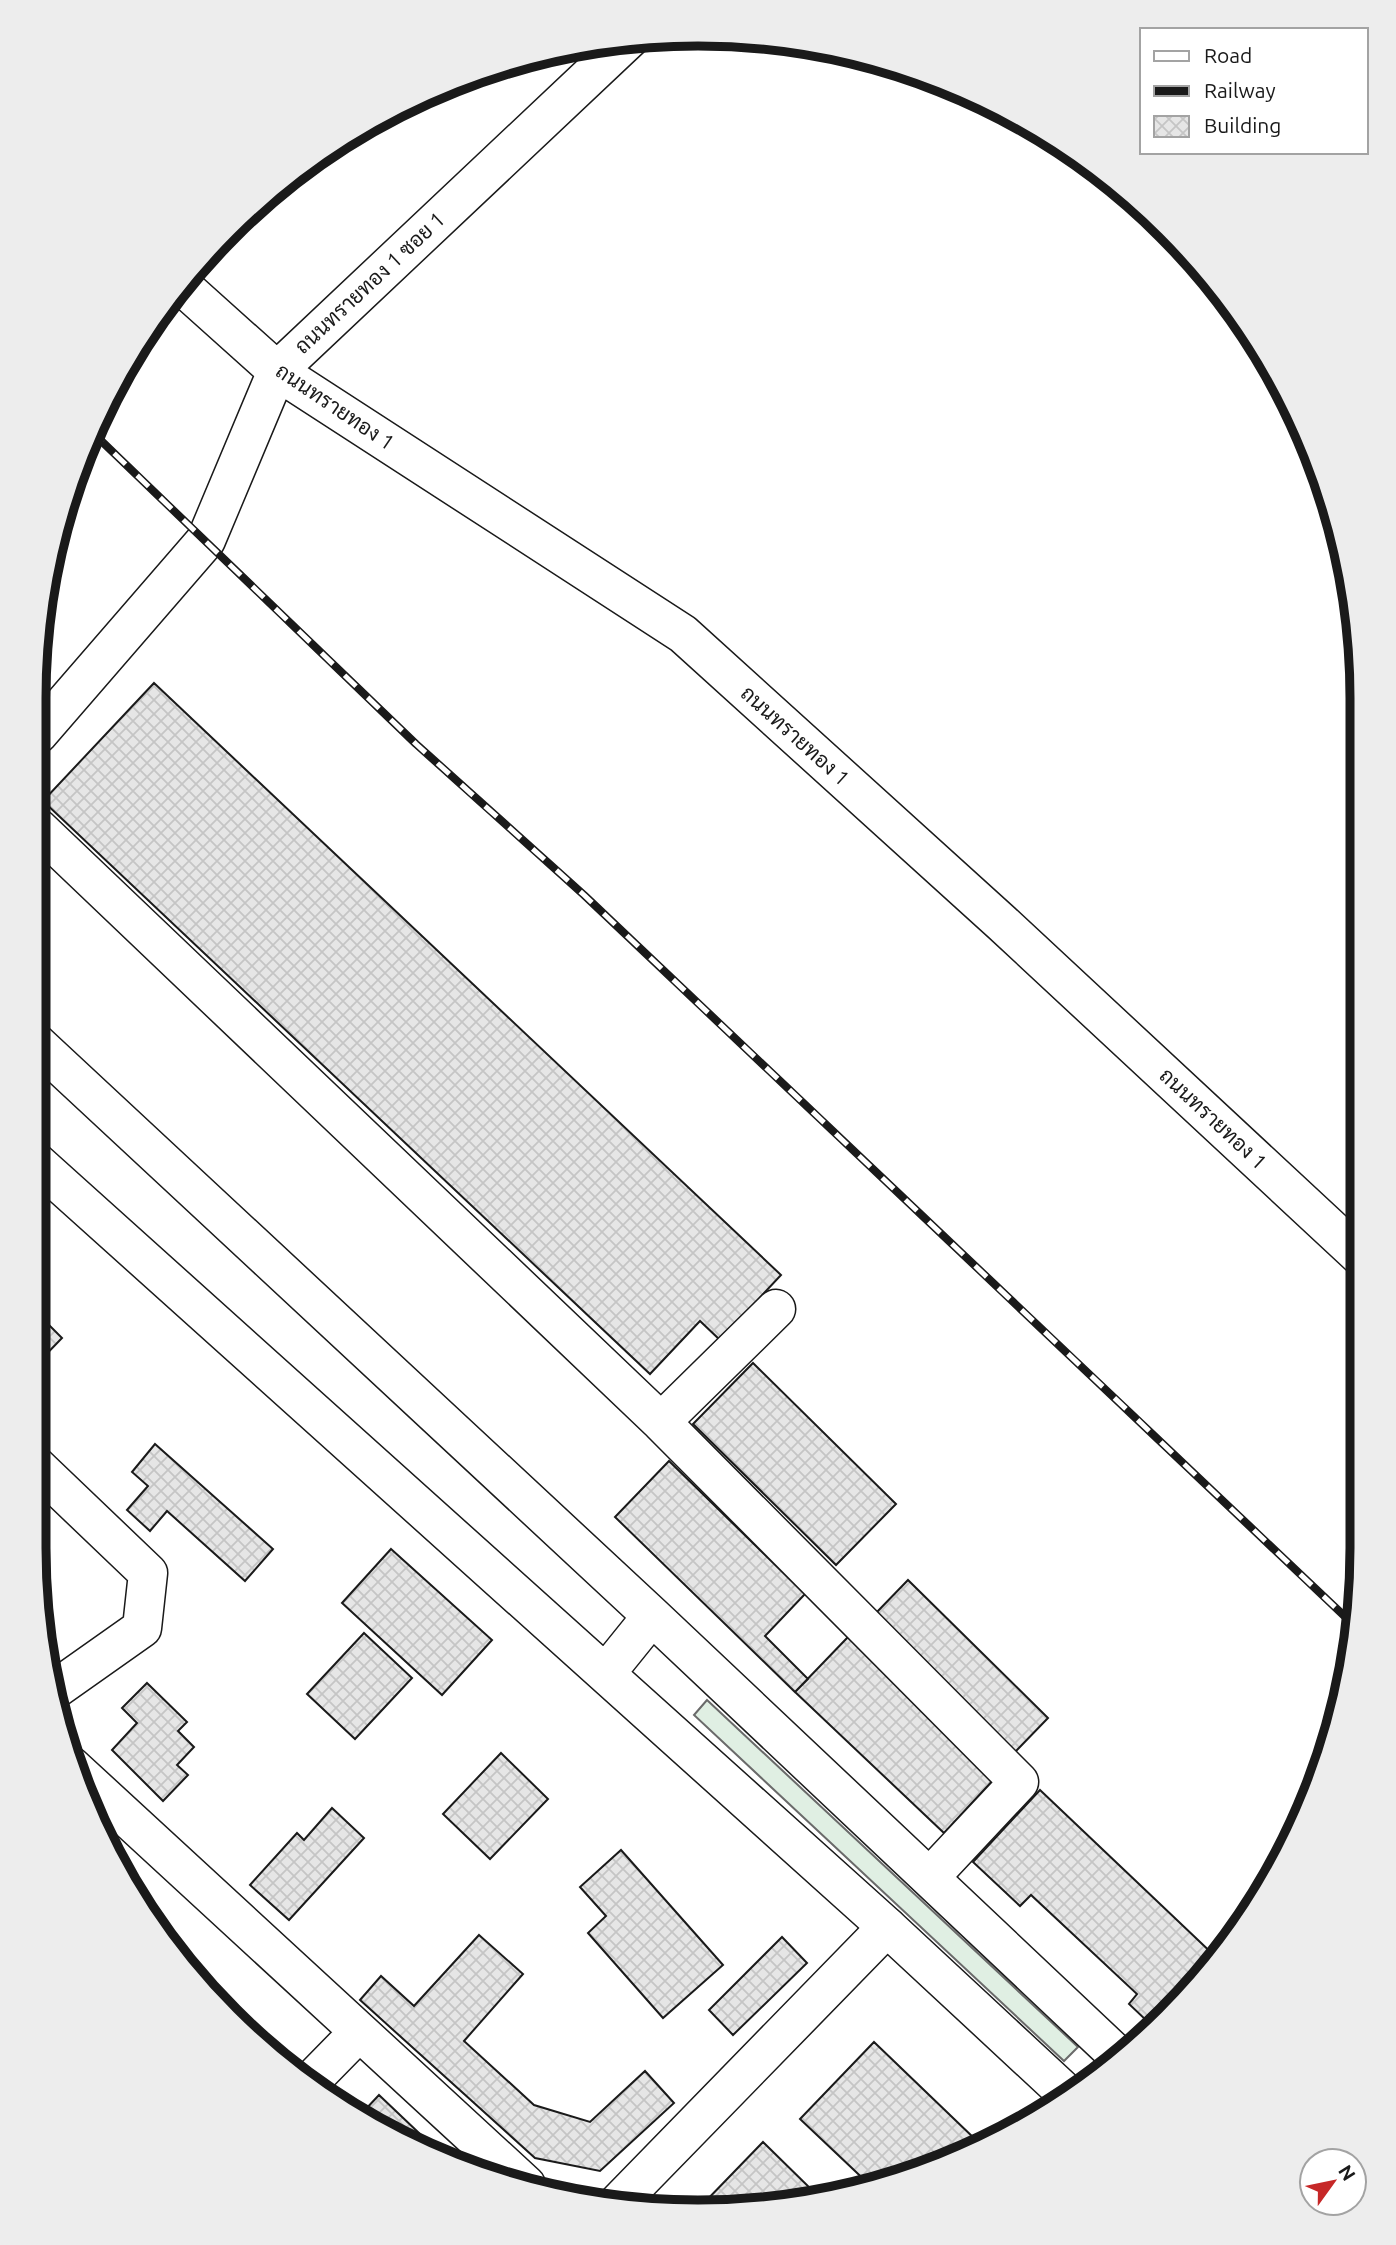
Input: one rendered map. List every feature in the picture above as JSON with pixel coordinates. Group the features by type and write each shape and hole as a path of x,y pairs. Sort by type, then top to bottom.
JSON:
{"street":[{"name":"ถนนทรายทอง 1 ซอย 1","path":"46,725 206,540 277,371 617,51"},
{"name":"ถนนทรายทอง 1","path":"188,291 277,371 683,634 1002,923 1350,1247"},
{"path":"46,836 661,1422 1019,1782 930,1877"},
{"path":"46,1052 652,1616 1113,2051"},
{"path":"46,1171 887,1927 1062,2089"},
{"path":"661,1422 776,1309"},
{"path":"46,1475 148,1573 142,1628 61,1685"},
{"path":"606,1673 652,1616"},
{"path":"90,1783 512,2172"},
{"path":"626,2195 887,1927"},
{"path":"316,2076 359,2032"}],"green space":[{"path":"707,1700 1078,2047 1064,2061 694,1715"}],"building":[{"path":"154,683 781,1275 720,1340 700,1321 650,1374 46,804 46,798"},
{"path":"46,1322 62,1338 46,1355"},
{"path":"753,1363 896,1504 836,1565 693,1424"},
{"path":"155,1444 273,1549 245,1581 167,1511 150,1531 127,1510 148,1486 132,1472"},
{"path":"669,1461 805,1594 765,1636 808,1679 795,1692 615,1517"},
{"path":"391,1549 492,1640 442,1695 342,1603"},
{"path":"908,1580 1048,1718 1015,1752 875,1614"},
{"path":"364,1633 412,1678 355,1739 307,1694"},
{"path":"848,1637 996,1777 944,1833 795,1692"},
{"path":"147,1683 187,1722 178,1731 194,1747 177,1765 188,1775 163,1801 112,1750 137,1723 122,1708"},
{"path":"501,1753 548,1799 490,1859 443,1814"},
{"path":"1040,1790 1210,1951 1146,2020 1129,2004 1137,1994 1031,1895 1020,1906 973,1862"},
{"path":"332,1808 364,1838 289,1920 250,1885 297,1833 304,1840"},
{"path":"621,1850 723,1965 663,2018 588,1933 606,1916 580,1887"},
{"path":"479,1935 523,1974 464,2041 534,2105 590,2122 645,2071 674,2103 600,2171 535,2158 360,2000 381,1976 414,2006"},
{"path":"782,1937 807,1963 733,2035 709,2010"},
{"path":"874,2042 974,2138 908,2165 862,2178 800,2119"},
{"path":"379,2095 426,2140 409,2132 366,2109"},
{"path":"763,2142 811,2189 783,2194 707,2200"}],"railway":[{"path":"99,439 416,744 584,895 1346,1618"}]}
